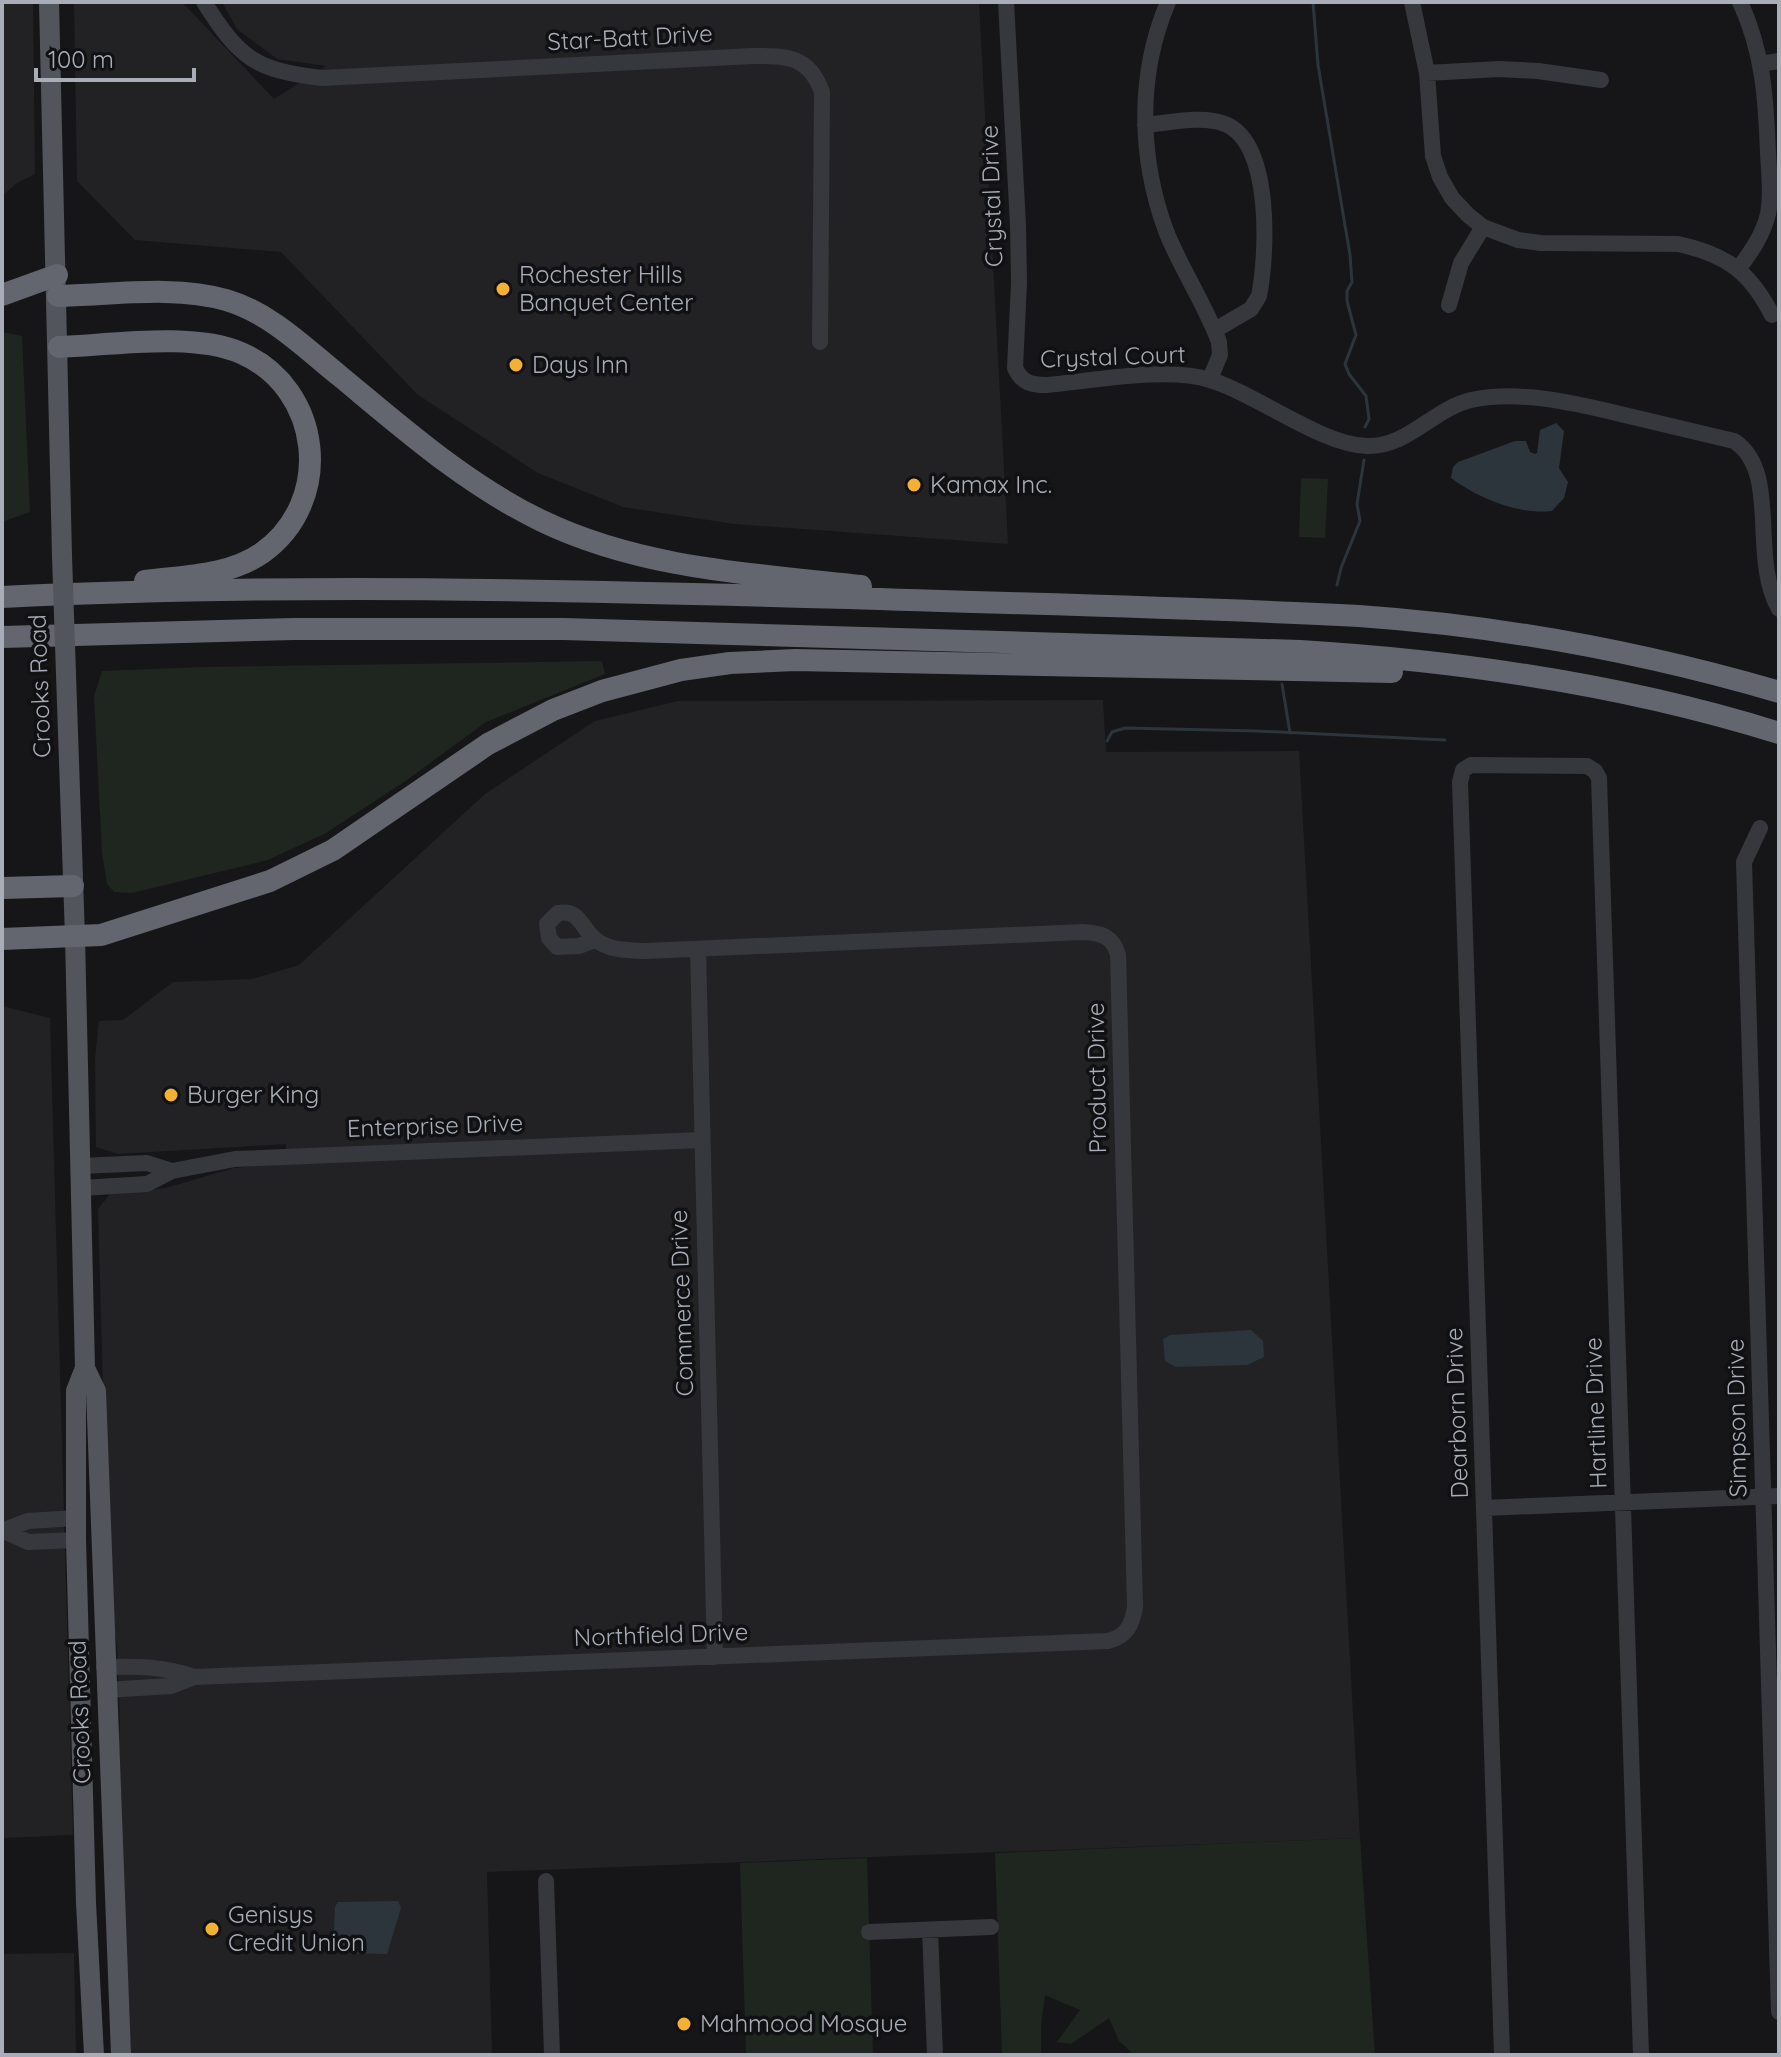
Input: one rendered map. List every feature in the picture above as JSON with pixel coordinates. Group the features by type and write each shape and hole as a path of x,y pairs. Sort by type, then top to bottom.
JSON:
{"highway":[{"path":"2,295 57,285 188,293 241,305 284,330 477,484 543,522 605,546 704,569 1021,604"},
{"path":"10,596 200,574 248,561 270,546 289,527 305,495 311,468 306,424 294,399 277,377 240,353 194,343 59,347"},
{"path":"10,596 489,590 1335,614 1465,626 1619,651 1779,692"},
{"path":"2,637 294,629 564,629 1332,653 1449,663 1549,678 1662,701 1779,733"},
{"path":"2,646 93,634"},
{"path":"2,939 101,935 290,873 333,850 449,769 530,721 602,691 681,670 758,661 840,660 1316,669 1549,678"},
{"path":"2,888 73,886"}],"main road":[{"name":"Crooks Road","path":"49,2 85,1368 76,1391 76,1540 94,2055"},
{"name":"Crooks Road","path":"85,1368 96,1391 121,2055"},
{"path":"76,1518 90,1521 101,1543"},
{"path":"79,1667 90,1686 105,1690"},
{"path":"82,1765 101,1766 109,1781"},
{"path":"91,2000 104,1998 110,2001 119,2018"}],"street":[{"name":"Star-Batt Drive","path":"204,2 227,37 249,59 269,69 322,78 753,56 779,56 806,65 816,75 822,92 820,342"},
{"path":"1168,2 1152,53 1146,87 1145,146 1151,182 1167,232 1215,330 1220,355 1210,379 1335,439 1356,445 1394,441 1444,410 1467,401 1509,396 1606,411 1739,443 1764,461 1773,476 1776,489 1771,586 1779,609"},
{"path":"1412,2 1427,73 1430,138 1440,177 1452,198 1483,227 1518,240 1541,243 1678,244 1699,248 1739,268 1761,294 1772,315"},
{"path":"1739,268 1758,241 1768,215 1770,193 1766,92 1752,29 1740,2"},
{"name":"Crystal Drive","path":"1006,6 1018,225 1015,368 1020,379"},
{"path":"1761,64 1779,61"},
{"path":"1427,73 1499,69 1601,80"},
{"path":"1145,125 1211,120 1237,132 1251,151 1265,203 1259,296 1242,316 1215,330"},
{"path":"1449,305 1461,263 1483,227"},
{"name":"Crystal Court","path":"1020,379 1032,385 1047,385 1167,375 1210,379"},
{"name":"Hartline Drive","path":"1463,770 1471,765 1587,766 1599,778 1641,2055"},
{"name":"Dearborn Drive","path":"1463,770 1460,782 1502,2055"},
{"name":"Simpson Drive","path":"1760,828 1744,862 1771,1497 1779,2012"},
{"name":"Product Drive","path":"698,949 1083,932 1104,935 1115,945 1118,955 1135,1607 1128,1631"},
{"path":"595,940 618,950 698,949"},
{"name":"Commerce Drive","path":"698,949 715,1657"},
{"name":"Enterprise Drive","path":"81,1188 147,1184 172,1171 222,1161 273,1157 702,1140"},
{"name":"Enterprise Drive","path":"81,1166 147,1163 172,1171"},
{"path":"1484,1508 1771,1497"},
{"path":"3,1530 28,1521 76,1518"},
{"path":"3,1530 28,1542 76,1540"},
{"name":"Northfield Drive","path":"105,1690 171,1686 194,1677 1108,1641 1128,1631"},
{"name":"Northfield Drive","path":"104,1667 151,1666 194,1677"},
{"path":"546,1881 552,2055"},
{"path":"869,1932 991,1927"},
{"path":"930,1930 935,2055"}],"shaded area":[{"path":"2,2 33,2 35,174 17,183 2,196"},
{"path":"74,2 182,2 274,99 326,66 277,59 237,29 222,2 979,2 1008,544 734,524 623,507 538,473 418,395 281,252 135,240 77,181"},
{"path":"2,332 22,336 30,512 2,522"},
{"path":"1556,423 1564,431 1559,468 1568,482 1564,498 1552,511 1539,512 1499,504 1451,478 1453,467 1458,462 1515,441 1526,441 1530,452 1537,453 1540,430"},
{"path":"1301,478 1328,479 1325,538 1299,537"},
{"path":"602,661 605,674 486,722 407,780 326,833 268,860 132,893 114,892 107,884 102,853 94,696 102,671"},
{"path":"1103,700 1106,752 1299,751 1360,1838 487,1872 492,2055 129,2055 116,1771 120,1725 117,1645 109,1602 98,1209 110,1194 166,1188 234,1168 286,1164 286,1144 118,1154 96,1147 95,1058 99,1021 123,1020 173,982 252,979 299,965 485,794 595,721 678,701"},
{"path":"2,1006 50,1018 73,1835 2,1838"},
{"path":"1251,1330 1263,1341 1264,1357 1247,1365 1176,1367 1165,1361 1163,1339 1170,1335"},
{"path":"1360,1838 1375,2055 1134,2055 1119,2041 1109,2018 1071,2044 1057,2042 1080,2010 1045,1995 1041,2055 1002,2055 995,1853"},
{"path":"867,1858 873,2055 746,2055 740,1863"},
{"path":"398,1901 401,1908 387,1954 339,1953 333,1949 335,1907 338,1902"},
{"path":"74,1953 76,2055 2,2055 2,1954"}],"waterway":[{"path":"1313,2 1318,65 1350,255 1352,282 1347,291 1347,301 1356,335 1345,364 1366,396 1369,419 1365,427"},
{"path":"1337,585 1360,521 1357,504 1364,460"},
{"path":"1282,684 1290,733"},
{"path":"1107,741 1112,732 1125,728 1445,740"}],"place":[{"name":"Rochester Hills Banquet Center","path":"503,289"},
{"name":"Days Inn","path":"516,365"},
{"name":"Kamax Inc.","path":"914,485"},
{"name":"Burger King","path":"171,1095"},
{"name":"Genisys Credit Union","path":"212,1929"},
{"name":"Mahmood Mosque","path":"684,2024"}]}
